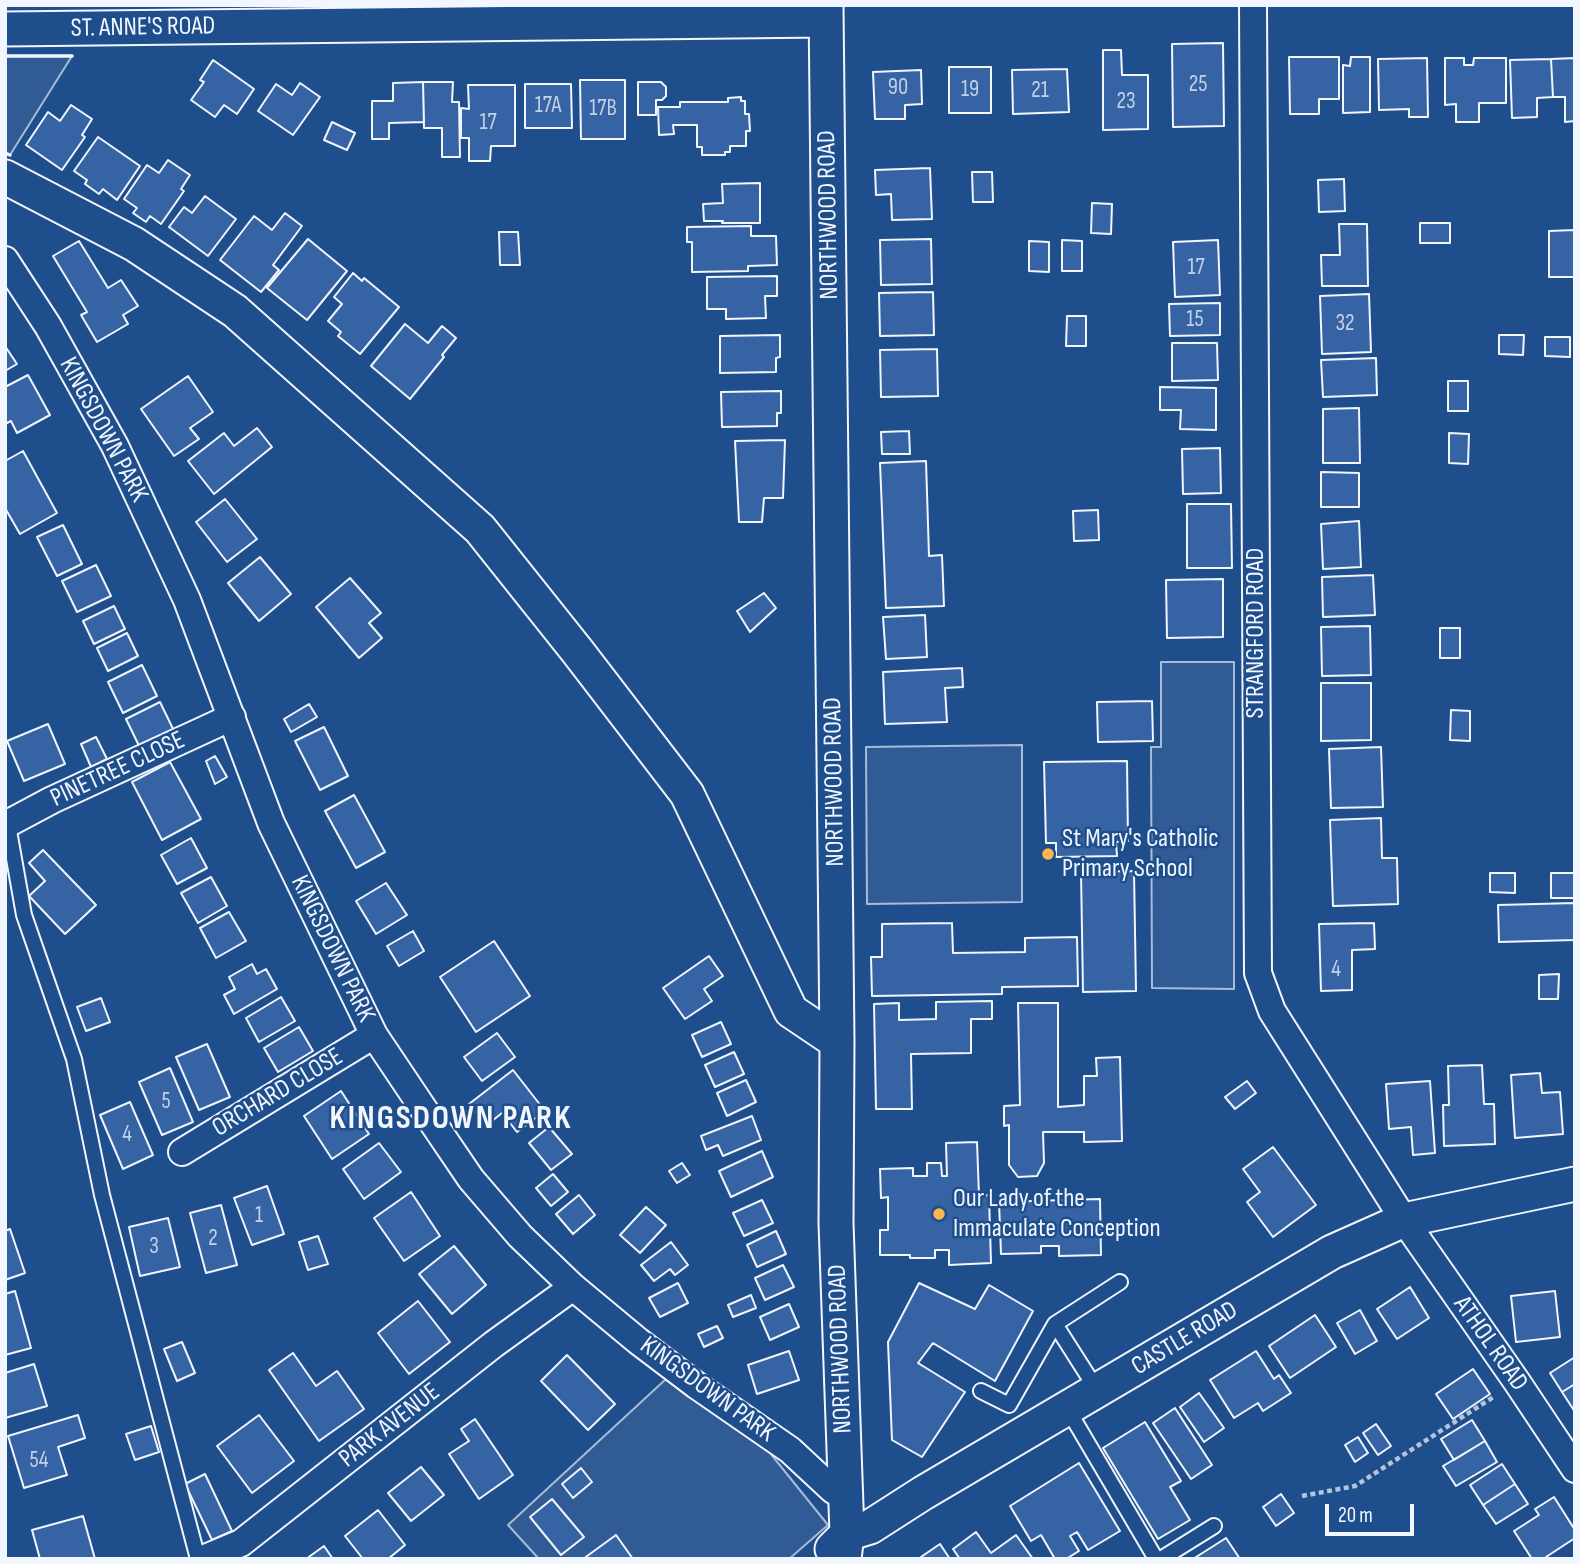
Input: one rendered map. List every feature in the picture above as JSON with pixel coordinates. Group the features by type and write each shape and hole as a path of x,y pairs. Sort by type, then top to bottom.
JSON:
{"street":[{"name":"STRANGFORD ROAD","path":"1253,5 1258,973 1272,1011 1404,1220"},
{"name":"ST. ANNE'S ROAD","path":"5,29 826,13"},
{"name":"NORTHWOOD ROAD","path":"826,13 837,1042 836,1223 846,1546"},
{"path":"5,177 134,244 235,311 480,529 687,794 791,1010 837,1042"},
{"name":"KINGSDOWN PARK","path":"5,260 48,326 115,446 187,600 271,823 374,1035 471,1179 520,1236 573,1287 638,1341 790,1450 833,1490 846,1497"},
{"name":"PINETREE CLOSE","path":"7,825 52,800 232,717"},
{"name":"ORCHARD CLOSE","path":"182,1152 374,1035"},
{"name":"CASTLE ROAD","path":"823,1559 846,1546 870,1527 1067,1408 1332,1252 1404,1220 1575,1184"},
{"name":"ATHOL ROAD","path":"1404,1220 1575,1469"},
{"name":"PARK AVENUE","path":"200,1559 241,1543 494,1344 573,1287"}],"lane":[{"path":"7,825 24,915 74,1059 102,1195 200,1559"},
{"path":"982,1391 1009,1405 1055,1324 1120,1282"},
{"path":"1055,1324 1097,1391"},
{"path":"1067,1408 1159,1559 1214,1526"}],"path":[{"path":"1303,1496 1355,1486 1517,1382"}],"shaded area":[{"path":"5,56 72,56 10,155 5,153"},
{"path":"1161,662 1234,662 1234,989 1152,988 1151,747 1161,747"},
{"path":"1022,745 1022,902 867,904 866,747"},
{"path":"666,1379 770,1453 828,1525 789,1559 539,1559 508,1525"}],"building":[{"path":"1223,43 1224,126 1173,127 1172,44"},
{"path":"1103,50 1121,50 1122,75 1148,75 1148,129 1103,130"},
{"path":"1289,57 1339,57 1339,99 1319,99 1319,114 1290,114"},
{"path":"1351,57 1370,57 1370,112 1343,113 1343,65 1350,66"},
{"path":"1427,58 1428,117 1409,117 1409,109 1379,110 1378,59"},
{"path":"1445,58 1464,58 1464,65 1473,65 1474,58 1506,58 1506,103 1479,103 1479,122 1456,122 1456,104 1445,105"},
{"path":"1575,58 1575,121 1565,122 1565,97 1553,97 1551,59"},
{"path":"1551,59 1553,97 1537,98 1537,117 1512,118 1510,60"},
{"path":"213,60 254,89 237,114 224,105 215,117 191,100 204,82 200,80"},
{"path":"949,67 991,67 991,113 949,113"},
{"path":"1067,69 1069,112 1013,114 1012,70"},
{"path":"921,70 922,104 905,105 905,119 875,119 873,72"},
{"path":"580,80 625,80 625,139 581,139"},
{"path":"423,82 453,82 452,102 459,102 460,157 442,157 442,128 424,128"},
{"path":"423,82 424,122 389,123 389,139 372,139 372,101 393,101 393,83"},
{"path":"638,82 661,82 666,87 666,96 662,100 656,100 656,115 638,115"},
{"path":"300,83 320,97 293,135 258,111 276,84 292,95"},
{"path":"525,84 571,84 572,128 525,128"},
{"path":"468,85 515,85 515,146 491,146 490,161 469,161 469,138 461,138 461,108 469,109"},
{"path":"741,97 741,101 745,101 745,114 749,114 750,131 746,131 746,146 730,146 730,152 725,152 725,155 702,155 702,147 697,147 697,125 673,125 674,134 659,135 658,107 680,107 680,102 728,102 728,98"},
{"path":"71,105 92,119 82,135 85,137 62,170 26,145 48,112 60,121"},
{"path":"332,122 355,133 347,150 324,140"},
{"path":"98,137 140,166 117,200 103,189 99,194 85,184 87,180 74,171"},
{"path":"168,160 190,175 181,189 184,191 161,224 150,216 146,222 133,213 137,208 124,199 147,165 159,173"},
{"path":"930,168 932,219 892,220 891,194 876,195 875,170"},
{"path":"972,172 992,172 993,202 973,202"},
{"path":"1344,179 1345,211 1319,212 1318,180"},
{"path":"760,183 760,223 704,221 703,204 723,203 722,184"},
{"path":"205,196 236,219 208,256 169,227 184,207 192,213"},
{"path":"1092,203 1112,204 1111,234 1091,233"},
{"path":"285,213 302,226 273,265 279,270 261,292 220,260 254,216 272,230"},
{"path":"1420,223 1450,223 1450,243 1420,243"},
{"path":"1339,224 1367,224 1368,286 1322,286 1321,255 1340,255"},
{"path":"751,226 751,236 776,236 777,265 748,266 748,271 692,272 692,242 687,242 687,227"},
{"path":"1575,230 1575,277 1549,277 1549,231"},
{"path":"499,232 518,232 520,265 500,265"},
{"path":"308,239 347,271 307,320 267,288"},
{"path":"931,239 932,284 881,285 880,240"},
{"path":"1062,240 1082,241 1082,271 1062,271"},
{"path":"1218,240 1220,295 1175,297 1173,242"},
{"path":"79,241 108,288 121,280 138,306 123,315 128,324 97,342 81,315 87,312 53,256"},
{"path":"1029,241 1049,242 1049,272 1029,271"},
{"path":"353,273 362,281 364,278 399,307 360,354 338,336 341,332 328,321 342,304 334,297"},
{"path":"777,276 777,296 765,296 766,318 726,319 726,309 707,309 707,277"},
{"path":"933,292 934,335 880,336 879,293"},
{"path":"1369,294 1371,352 1322,354 1320,296"},
{"path":"1220,303 1220,335 1170,336 1169,304"},
{"path":"1067,316 1086,316 1086,346 1066,346"},
{"path":"405,324 428,343 442,326 456,338 410,399 371,366"},
{"path":"780,335 780,357 776,358 776,372 720,373 720,336"},
{"path":"1499,335 1524,335 1523,355 1499,354"},
{"path":"1545,337 1570,337 1570,357 1545,356"},
{"path":"1172,343 1217,343 1218,380 1172,381"},
{"path":"5,346 17,364 5,371"},
{"path":"937,349 938,396 881,397 880,350"},
{"path":"1376,358 1377,395 1323,397 1321,360"},
{"path":"28,375 50,415 17,433 11,421 5,424 5,387"},
{"path":"188,376 213,412 190,428 199,439 174,456 141,409"},
{"path":"1448,381 1468,381 1468,411 1448,411"},
{"path":"1160,387 1216,388 1216,430 1180,429 1181,410 1160,410"},
{"path":"781,391 781,413 777,413 777,426 722,427 721,392"},
{"path":"1359,408 1360,463 1323,463 1323,409"},
{"path":"257,428 272,447 214,494 188,461 224,433 234,446"},
{"path":"909,431 910,454 882,454 881,432"},
{"path":"1449,433 1469,434 1468,464 1449,463"},
{"path":"785,440 783,498 764,498 762,522 739,522 735,441"},
{"path":"1220,448 1221,493 1183,494 1182,449"},
{"path":"23,451 57,513 20,534 5,508 5,461"},
{"path":"926,461 929,556 942,555 944,606 886,608 880,463"},
{"path":"1321,472 1359,473 1359,507 1321,507"},
{"path":"225,499 257,539 227,562 196,522"},
{"path":"1187,504 1231,504 1232,568 1187,568"},
{"path":"1098,510 1099,540 1074,541 1073,511"},
{"path":"1359,521 1361,567 1323,569 1321,524"},
{"path":"63,525 82,564 57,576 37,537"},
{"path":"260,557 291,594 259,621 228,583"},
{"path":"96,565 111,596 77,612 62,581"},
{"path":"1373,575 1375,615 1323,617 1322,577"},
{"path":"350,578 381,613 369,623 382,638 359,658 316,607"},
{"path":"1223,579 1223,637 1167,638 1166,580"},
{"path":"764,593 776,608 750,632 737,611"},
{"path":"114,606 125,629 94,644 83,621"},
{"path":"925,615 927,657 886,659 883,617"},
{"path":"1370,626 1371,675 1322,676 1321,627"},
{"path":"1440,628 1460,628 1460,658 1440,658"},
{"path":"127,633 138,656 108,671 97,648"},
{"path":"142,665 157,696 123,713 108,682"},
{"path":"962,668 963,687 945,688 947,722 885,724 883,672"},
{"path":"1321,683 1371,683 1371,740 1321,741"},
{"path":"1152,701 1153,741 1098,742 1097,702"},
{"path":"160,702 175,733 141,750 126,719"},
{"path":"309,704 317,717 291,732 284,719"},
{"path":"1451,710 1470,711 1470,741 1450,740"},
{"path":"48,724 65,764 24,781 7,741"},
{"path":"324,727 348,776 320,790 295,741"},
{"path":"96,737 107,759 91,767 81,744"},
{"path":"1381,747 1383,807 1331,808 1329,749"},
{"path":"215,756 227,777 215,784 206,761"},
{"path":"1127,761 1128,841 1116,842 1117,856 1056,857 1056,843 1046,843 1044,762"},
{"path":"170,762 201,819 162,840 132,782"},
{"path":"354,795 385,852 356,868 325,811"},
{"path":"1381,818 1382,858 1397,858 1398,904 1333,906 1330,820"},
{"path":"191,838 207,868 177,884 161,855"},
{"path":"43,850 96,905 65,934 29,896 45,881 29,863"},
{"path":"1134,871 1136,991 1083,992 1081,872"},
{"path":"1490,873 1515,873 1515,893 1490,892"},
{"path":"1551,873 1575,873 1575,898 1551,898"},
{"path":"211,877 227,906 198,923 181,893"},
{"path":"386,883 407,915 376,934 356,901"},
{"path":"1575,903 1575,940 1499,942 1498,905"},
{"path":"229,912 246,941 216,958 200,928"},
{"path":"952,923 953,953 1025,952 1025,938 1077,937 1078,986 1002,987 1002,994 872,996 871,957 882,957 882,924"},
{"path":"1374,923 1375,949 1352,950 1352,990 1321,991 1319,924"},
{"path":"413,931 424,951 399,966 387,946"},
{"path":"494,941 530,996 476,1032 440,977"},
{"path":"709,956 723,976 704,989 712,1001 685,1019 663,988"},
{"path":"252,964 257,974 266,969 277,989 234,1014 224,995 235,989 229,977"},
{"path":"1559,974 1558,999 1539,999 1539,975"},
{"path":"281,997 295,1021 259,1042 246,1018"},
{"path":"101,998 110,1022 86,1031 77,1007"},
{"path":"992,1001 992,1019 971,1019 971,1053 911,1054 912,1109 876,1109 874,1004 899,1003 899,1020 936,1019 936,1002"},
{"path":"1018,1003 1058,1003 1058,1107 1084,1105 1084,1076 1097,1076 1096,1058 1120,1057 1122,1141 1084,1142 1084,1132 1043,1132 1044,1163 1037,1176 1018,1177 1009,1165 1009,1125 1004,1126 1004,1106 1020,1105"},
{"path":"721,1022 731,1044 702,1057 692,1035"},
{"path":"299,1027 313,1051 278,1072 264,1048"},
{"path":"497,1033 515,1057 482,1081 464,1057"},
{"path":"207,1044 230,1097 199,1110 176,1057"},
{"path":"734,1052 744,1074 715,1087 705,1065"},
{"path":"1482,1065 1484,1104 1494,1104 1495,1144 1444,1146 1443,1105 1449,1105 1448,1066"},
{"path":"170,1068 193,1122 162,1135 139,1082"},
{"path":"513,1070 545,1111 517,1132 502,1113 487,1125 469,1104"},
{"path":"1540,1073 1542,1093 1560,1092 1563,1134 1515,1138 1511,1075"},
{"path":"746,1080 756,1102 727,1116 717,1093"},
{"path":"1247,1081 1256,1093 1235,1109 1225,1097"},
{"path":"1430,1081 1435,1153 1413,1155 1411,1127 1389,1129 1386,1084"},
{"path":"341,1091 369,1134 332,1159 304,1116"},
{"path":"130,1102 153,1155 123,1169 100,1115"},
{"path":"752,1116 761,1140 723,1156 718,1145 706,1150 701,1136"},
{"path":"549,1127 572,1154 551,1170 529,1143"},
{"name":"Our Lady of the Immaculate Conception","path":"977,1142 979,1196 989,1195 991,1263 949,1265 949,1250 935,1250 935,1258 880,1255 880,1230 888,1230 888,1197 881,1198 880,1169 913,1168 913,1176 927,1176 927,1163 941,1163 942,1176 947,1176 946,1143"},
{"path":"379,1143 401,1172 364,1199 343,1169"},
{"path":"1273,1147 1316,1205 1273,1237 1247,1202 1260,1192 1243,1169"},
{"path":"762,1151 773,1177 731,1197 719,1171"},
{"path":"682,1163 690,1175 677,1183 669,1171"},
{"path":"553,1174 568,1192 551,1206 536,1188"},
{"path":"267,1186 284,1234 252,1245 234,1198"},
{"path":"411,1192 440,1236 404,1261 374,1218"},
{"path":"579,1195 595,1215 573,1234 556,1214"},
{"path":"1100,1199 1101,1255 1059,1256 1059,1246 1041,1246 1041,1253 1001,1254 999,1202"},
{"path":"762,1200 773,1223 744,1236 733,1213"},
{"path":"221,1205 237,1265 206,1273 190,1213"},
{"path":"646,1207 666,1225 640,1253 620,1235"},
{"path":"168,1218 180,1267 140,1276 129,1227"},
{"path":"10,1229 25,1273 5,1280 5,1231"},
{"path":"776,1231 786,1254 757,1267 747,1245"},
{"path":"318,1236 328,1264 308,1270 299,1242"},
{"path":"671,1242 688,1265 675,1275 670,1269 654,1281 641,1265"},
{"path":"454,1246 486,1285 452,1314 419,1274"},
{"path":"783,1265 794,1287 765,1300 755,1278"},
{"path":"678,1283 688,1303 660,1317 649,1298"},
{"path":"919,1283 975,1309 989,1285 1033,1311 995,1381 933,1343 918,1363 965,1392 922,1457 892,1440 888,1342"},
{"path":"1410,1287 1429,1318 1397,1339 1377,1309"},
{"path":"15,1291 31,1348 5,1355 5,1294"},
{"path":"1555,1291 1560,1337 1516,1342 1511,1296"},
{"path":"751,1295 756,1308 733,1317 728,1305"},
{"path":"418,1301 450,1342 409,1374 378,1333"},
{"path":"789,1304 799,1327 770,1340 760,1317"},
{"path":"1360,1310 1377,1341 1355,1354 1337,1323"},
{"path":"1315,1315 1336,1347 1290,1378 1269,1346"},
{"path":"717,1326 723,1338 704,1347 698,1334"},
{"path":"182,1342 195,1373 177,1381 164,1349"},
{"path":"789,1351 799,1380 757,1394 748,1365"},
{"path":"1256,1351 1274,1379 1279,1375 1291,1393 1263,1411 1258,1403 1234,1418 1210,1380"},
{"path":"293,1353 316,1386 337,1371 364,1409 319,1441 269,1370"},
{"path":"567,1355 615,1404 588,1430 541,1381"},
{"path":"1575,1357 1575,1384 1562,1392 1550,1373"},
{"path":"34,1364 47,1406 5,1418 5,1373"},
{"path":"1473,1369 1490,1394 1453,1419 1436,1394"},
{"path":"1575,1384 1575,1412 1562,1392"},
{"path":"1199,1393 1224,1428 1204,1442 1180,1407"},
{"path":"1175,1408 1212,1465 1191,1479 1153,1423"},
{"path":"78,1415 85,1438 58,1447 67,1475 24,1488 8,1436"},
{"path":"259,1415 294,1461 252,1493 217,1446"},
{"path":"475,1419 513,1475 479,1499 449,1454 469,1441 461,1429"},
{"path":"1472,1420 1485,1441 1454,1460 1441,1439"},
{"path":"1145,1422 1181,1481 1170,1487 1190,1520 1158,1539 1103,1448"},
{"path":"1376,1424 1391,1446 1378,1455 1363,1433"},
{"path":"151,1426 159,1452 135,1460 126,1434"},
{"path":"1358,1437 1368,1453 1355,1462 1345,1445"},
{"path":"1485,1441 1497,1462 1456,1486 1443,1466"},
{"path":"1079,1463 1120,1531 1088,1550 1077,1532 1070,1536 1079,1551 1066,1559 1055,1559 1041,1535 1031,1541 1010,1506"},
{"path":"1502,1464 1515,1484 1483,1505 1470,1485"},
{"path":"421,1467 444,1495 411,1521 388,1493"},
{"path":"581,1468 592,1482 573,1498 562,1484"},
{"path":"205,1474 232,1531 212,1540 185,1484"},
{"path":"1515,1484 1528,1504 1496,1524 1483,1505"},
{"path":"1281,1494 1294,1513 1276,1526 1263,1507"},
{"path":"1554,1497 1575,1530 1575,1538 1543,1559 1532,1559 1514,1531 1539,1515 1535,1509"},
{"path":"552,1499 584,1537 561,1555 530,1517"},
{"path":"378,1510 405,1545 388,1559 363,1559 345,1536"},
{"path":"83,1516 95,1559 40,1559 32,1530"},
{"path":"976,1532 991,1553 1016,1535 1033,1559 960,1559 953,1549"},
{"path":"616,1535 633,1559 583,1559"},
{"path":"1226,1538 1240,1559 1193,1559"},
{"path":"940,1544 950,1559 918,1559"},
{"path":"324,1546 333,1559 306,1559"}],"wall":[{"path":"5,56 72,56"},
{"path":"5,153 10,155"}],"place":[{"name":"St Mary's Catholic Primary School","path":"1048,854"},
{"name":"Our Lady of the Immaculate Conception","path":"939,1214"}],"district":[{"name":"KINGSDOWN PARK","path":"451,1120"}]}
